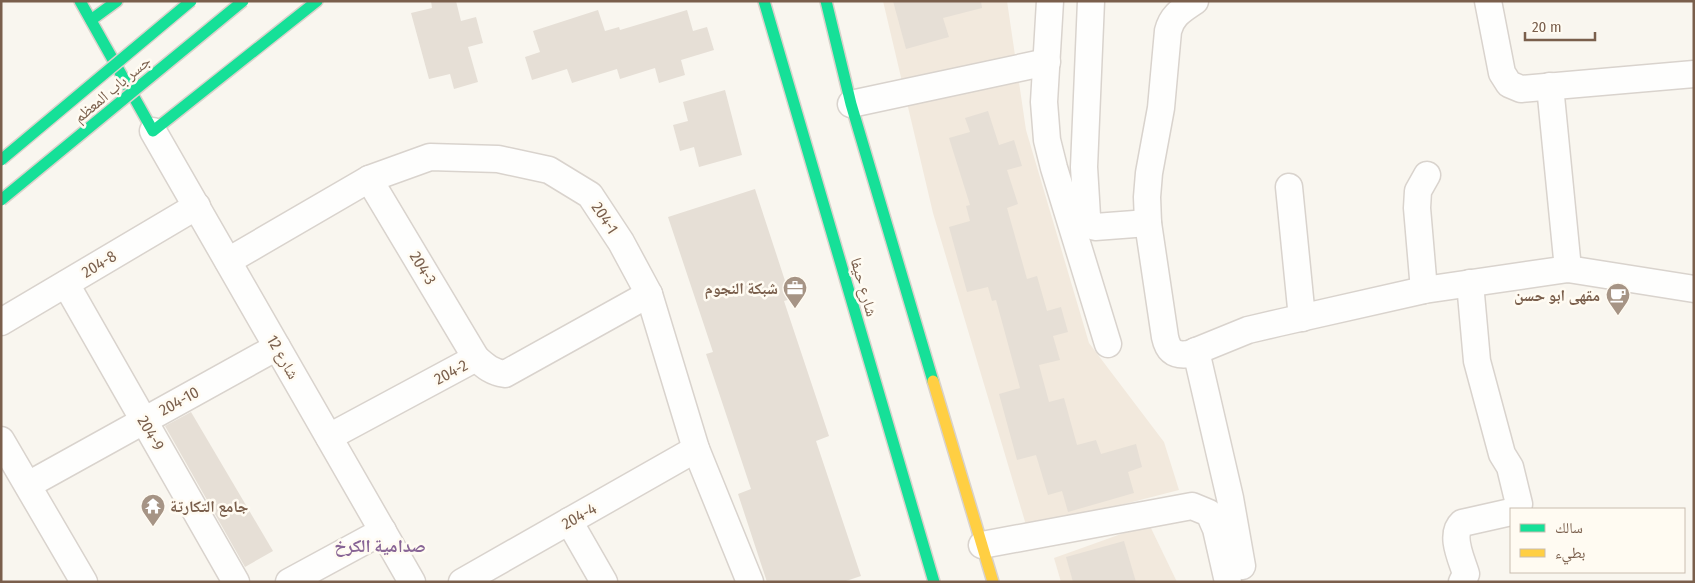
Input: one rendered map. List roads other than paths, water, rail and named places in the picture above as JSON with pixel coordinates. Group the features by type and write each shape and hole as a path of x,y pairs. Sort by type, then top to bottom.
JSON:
{"main road":[{"path":"80,1 153,131 317,1"},
{"path":"91,20 117,1"},
{"name":"جسر باب المعظم","path":"1,160 191,1"},
{"name":"جسر باب المعظم","path":"1,200 243,1"},
{"name":"شارع حيفا","path":"764,1 934,582"},
{"path":"826,1 851,104 993,582"}],"street":[{"path":"1050,1 1044,102 1047,140 1108,344"},
{"path":"1091,1 1084,167 1087,216 1090,223 1095,227 1148,223"},
{"path":"1194,1 1177,13 1171,20 1168,31 1161,108 1149,173 1147,197 1148,223 1167,345 1173,352 1180,355 1196,351 1248,330 1424,290 1568,269 1694,289"},
{"path":"1488,1 1502,74 1509,84 1521,89 1694,74"},
{"path":"851,104 1046,62"},
{"path":"1550,86 1568,269"},
{"name":"شارع 12","path":"153,131 412,582"},
{"name":"204-1","path":"228,261 369,179 430,157 498,159 550,170 590,195 621,242 649,294 696,449 750,582"},
{"path":"1424,290 1417,208 1418,191 1427,174"},
{"name":"204-3","path":"369,179 476,358"},
{"path":"1289,187 1302,318"},
{"name":"204-8","path":"1,322 196,206"},
{"path":"1470,283 1477,361 1502,454 1510,467 1519,504 1517,508"},
{"name":"204-9","path":"66,284 236,582"},
{"name":"204-2","path":"329,437 476,358 494,373 505,374 649,294"},
{"name":"204-10","path":"28,485 277,347"},
{"path":"1196,351 1230,498 1245,582"},
{"path":"1,440 84,582"},
{"name":"204-4","path":"462,582 696,449"},
{"path":"982,545 1192,506 1209,513 1216,528 1228,582"},
{"path":"1462,582 1466,574 1456,541 1458,527 1462,523 1510,512"},
{"path":"569,521 604,582"},
{"path":"289,582 383,531"}],"place":[{"name":"شبكة النجوم","path":"795,309"},
{"name":"مقهى ابو حسن","path":"1618,316"},
{"name":"جامع التكارتة","path":"153,527"}],"district":[{"name":"صدامية الكرخ","path":"380,546"}]}
